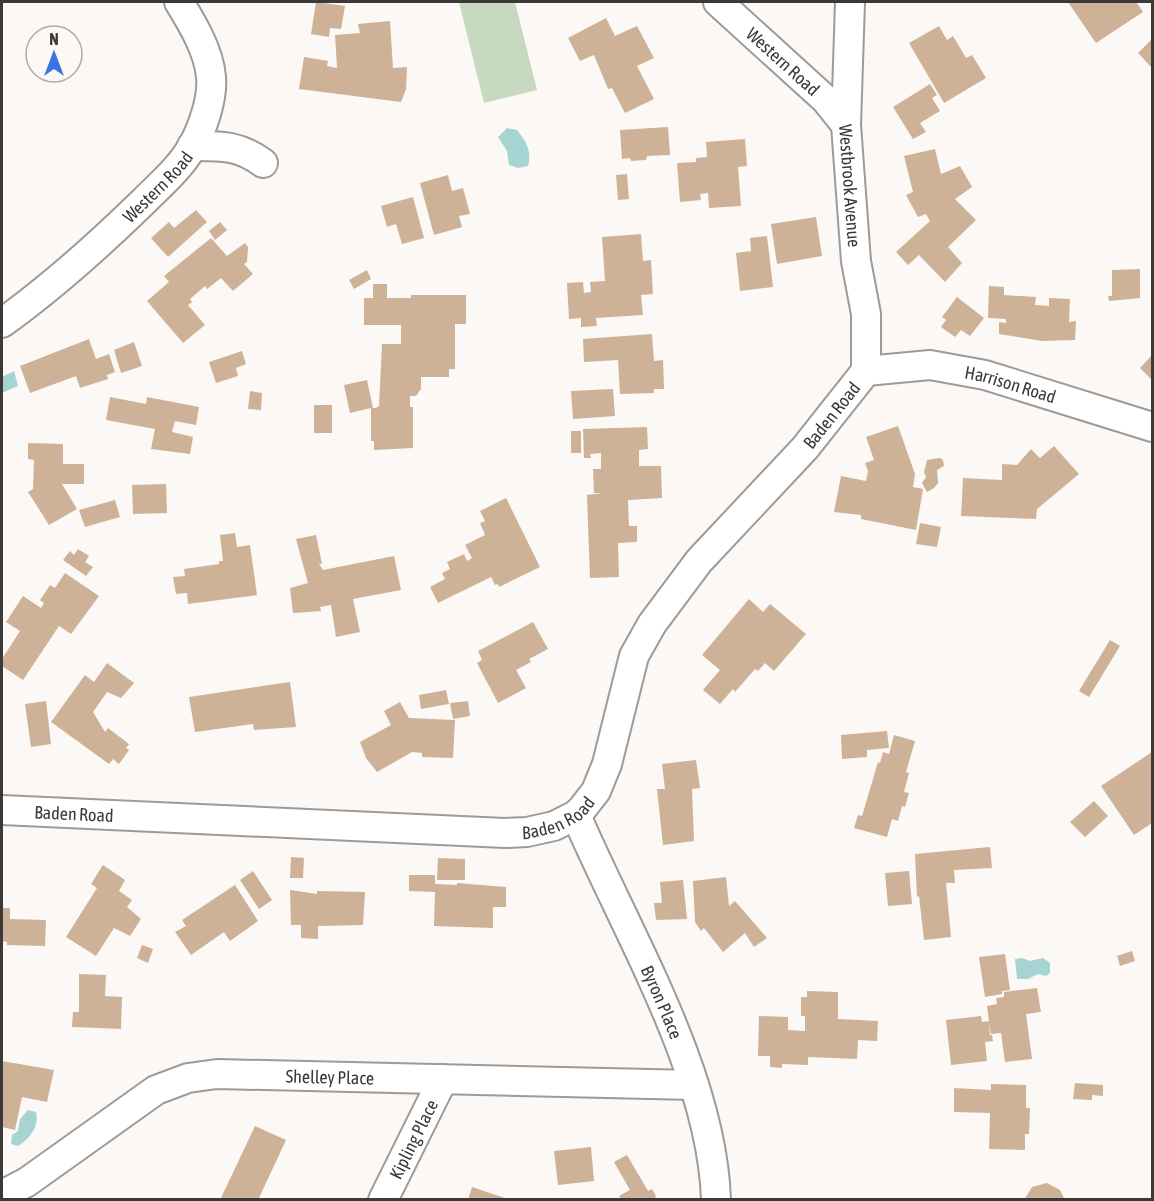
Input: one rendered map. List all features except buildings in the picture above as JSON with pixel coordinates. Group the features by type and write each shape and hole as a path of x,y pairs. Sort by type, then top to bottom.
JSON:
{"street":[{"name":"Western Road","path":"2,323 77,263 128,217 174,171 192,146 206,114 212,78 198,39 178,2"},
{"name":"Western Road","path":"718,2 826,100 846,125"},
{"name":"Westbrook Avenue","path":"850,2 846,125 856,261 866,314 866,371"},
{"path":"192,146 234,148 248,152 263,163"},
{"name":"Harrison Road","path":"866,371 930,365 985,375 1152,427"},
{"name":"Baden Road","path":"2,810 506,833 541,829 576,815 596,791 607,764 634,656 652,624 699,561 805,447 866,371"},
{"name":"Byron Place","path":"576,815 668,1018 694,1085 707,1124 715,1172 716,1200"},
{"name":"Shelley Place","path":"2,1195 27,1182 156,1090 188,1077 217,1074 694,1085"},
{"name":"Kipling Place","path":"383,1200 443,1079"}],"green space":[{"path":"459,2 515,2 537,90 484,103"}],"water":[{"path":"507,128 517,130 525,142 529,151 528,166 518,168 509,165 507,151 498,137"},
{"path":"14,371 18,386 2,393 2,377"},
{"path":"1022,958 1030,961 1043,958 1050,963 1050,973 1046,976 1038,974 1028,979 1017,979 1015,959"},
{"path":"28,1110 36,1112 35,1128 29,1137 18,1146 11,1144 12,1135 18,1131 20,1119"}]}
